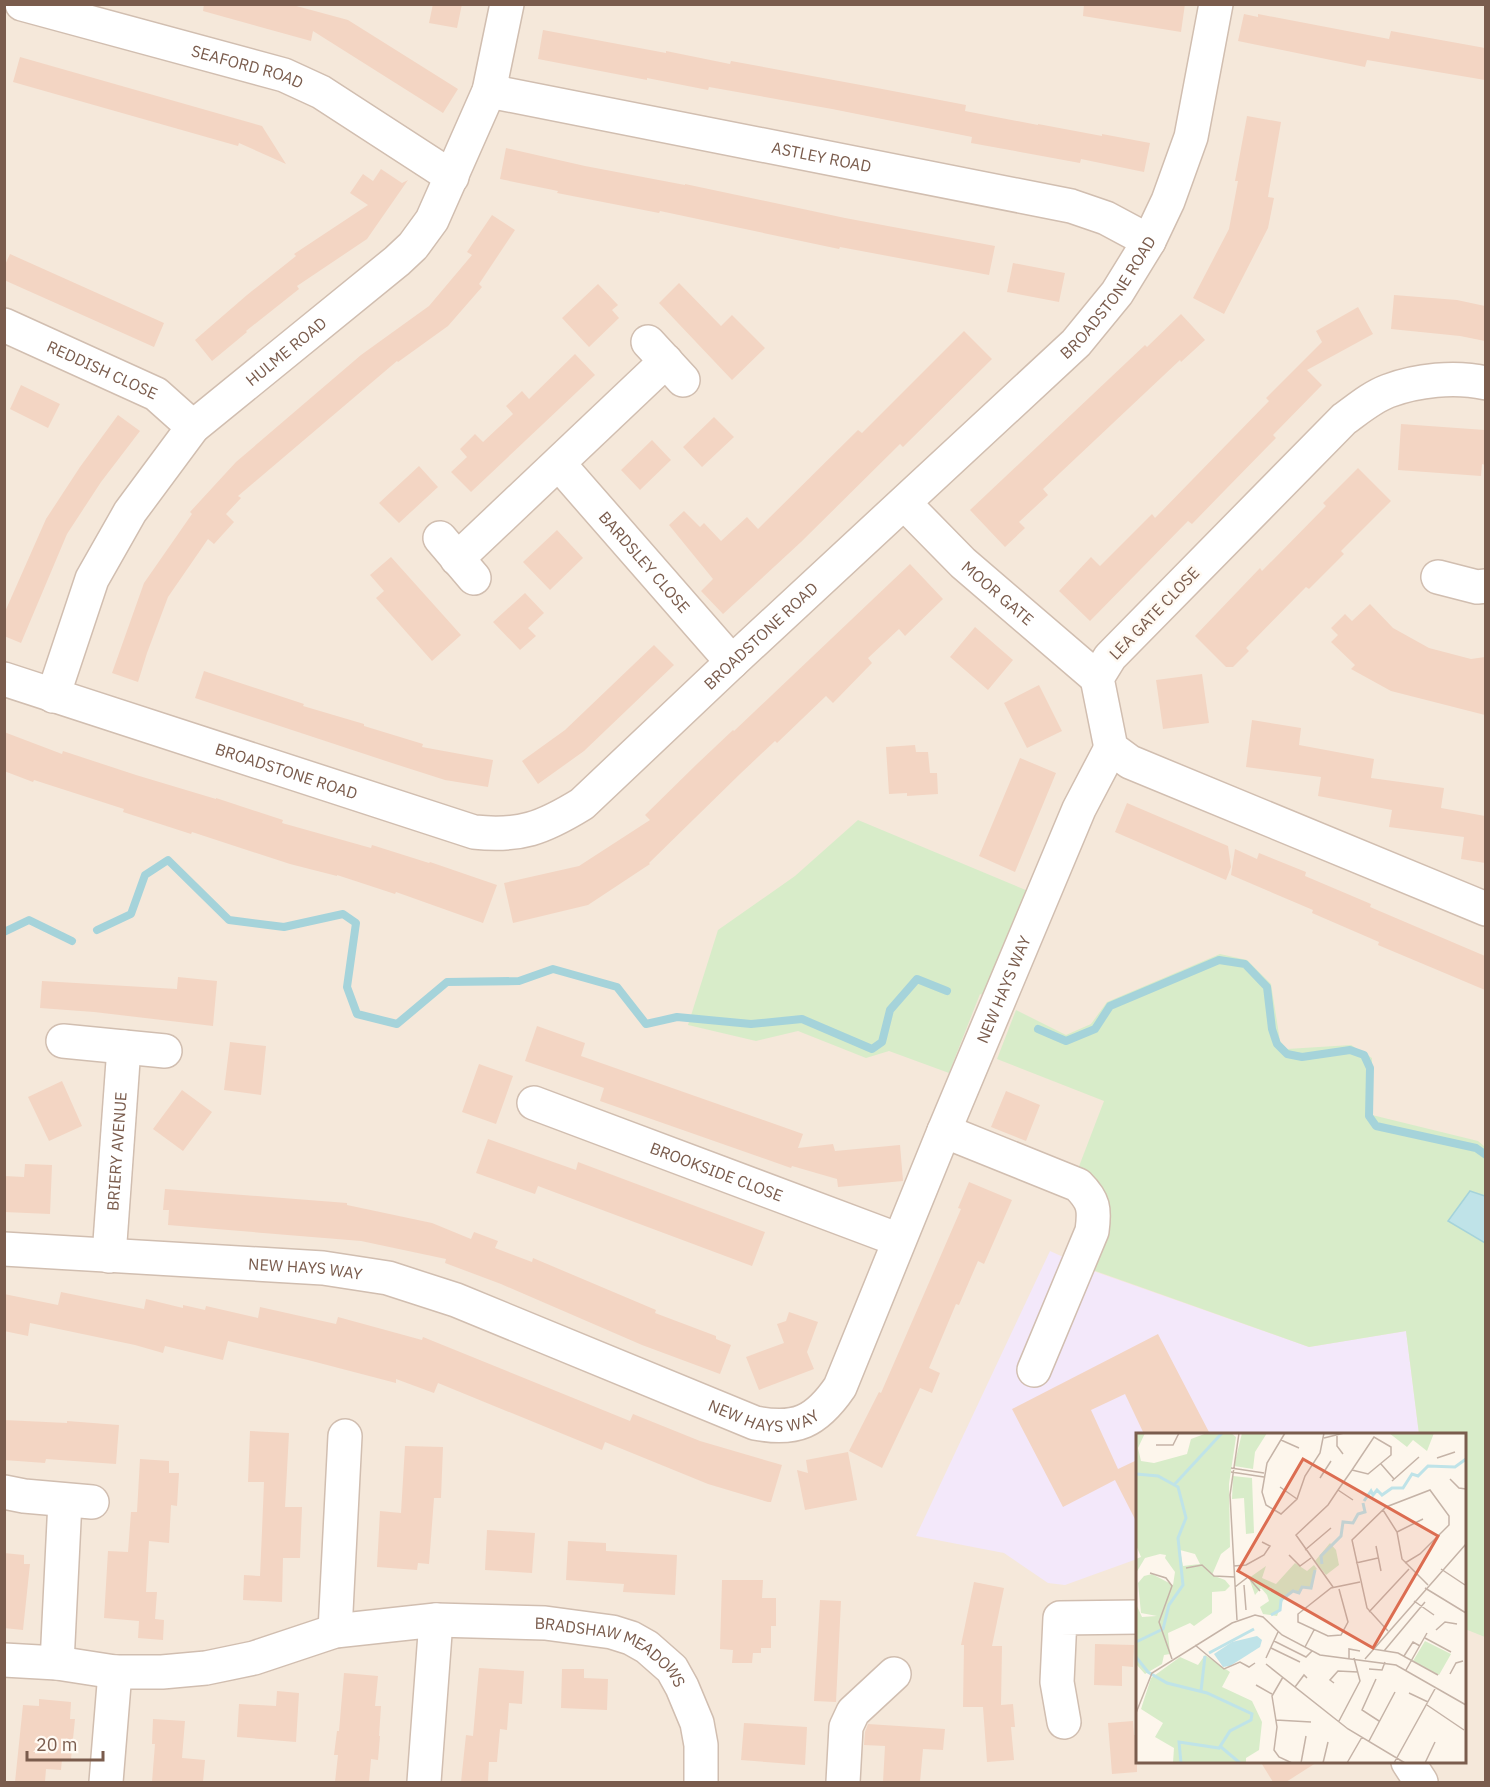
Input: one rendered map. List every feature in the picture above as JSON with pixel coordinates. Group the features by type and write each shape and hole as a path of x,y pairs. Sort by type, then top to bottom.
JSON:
{"street":[{"name":"SEAFORD ROAD","path":"22,4 284,75 321,92 452,177"},
{"name":"HULME ROAD","path":"53,696 92,579 130,512 193,427 413,246 432,220 489,91 507,4"},
{"name":"BROADSTONE ROAD","path":"53,696 474,832 501,835 530,830 556,820 582,804 1076,343 1117,293 1149,241 1168,201 1191,137 1216,4"},
{"name":"ASTLEY ROAD","path":"489,91 1071,206 1106,218 1149,241"},
{"name":"REDDISH CLOSE","path":"4,325 156,394 193,427"},
{"path":"457,558 666,361"},
{"name":"LEA GATE CLOSE","path":"1097,678 1110,657 1344,419 1387,391 1445,380 1472,380 1485,383"},
{"name":"BARDSLEY CLOSE","path":"559,464 732,662"},
{"name":"MOOR GATE","path":"904,503 963,563 1097,678"},
{"path":"1438,577 1477,587 1485,586"},
{"path":"4,678 53,696"},
{"path":"1097,678 1111,748 1130,762 1485,909"},
{"name":"NEW HAYS WAY","path":"4,1249 323,1268 388,1278 456,1300 755,1423 787,1427 802,1422 829,1403 840,1387 1079,809 1111,748"},
{"path":"63,1041 165,1051"},
{"name":"BRIERY AVENUE","path":"108,1256 124,1047"},
{"name":"BROOKSIDE CLOSE","path":"534,1103 899,1240"},
{"path":"944,1131 1078,1185 1089,1196 1095,1213 1092,1231 1034,1370"},
{"path":"335,1631 346,1437"},
{"path":"4,1491 24,1496 78,1502 57,1663"},
{"path":"1065,1722 1057,1682 1060,1618 1136,1617"},
{"path":"424,1782 436,1620"},
{"name":"BRADSHAW MEADOWS","path":"4,1660 57,1663 115,1672 162,1672 206,1668 254,1658 335,1631 436,1620 545,1623 612,1632 631,1638 647,1647 672,1669 697,1723 701,1745 701,1782"},
{"path":"106,1782 115,1672"},
{"path":"843,1782 846,1727 853,1712 894,1674"},
{"path":"1409,1763 1420,1782"}],"shaded area":[{"path":"5,5 1485,5 1485,1782 5,1782"},
{"path":"1050,1251 1096,1272 1309,1347 1406,1331 1419,1433 1136,1433 1136,1559 1065,1585 1048,1583 1004,1553 916,1536"}],"green space":[{"path":"858,820 1028,891 983,995 980,994 949,1073 889,1051 866,1058 798,1031 756,1041 688,1025 718,930 795,876"},
{"path":"1220,954 1247,960 1271,984 1280,1041 1287,1049 1351,1045 1372,1058 1372,1115 1478,1141 1485,1147 1485,1196 1470,1191 1448,1221 1485,1243 1485,1637 1466,1629 1466,1433 1419,1433 1406,1331 1309,1347 1087,1268 1078,1169 1104,1101 997,1059 1016,1010 1066,1035 1091,1024 1107,1002"}],"water":[{"path":"1470,1191 1485,1196 1485,1243 1448,1221"}],"building":[{"path":"204,4 289,4 348,20 458,89 443,113 313,31 311,41 203,11"},
{"path":"433,4 462,4 457,28 429,23"},
{"path":"1084,4 1185,4 1181,32 1083,16"},
{"path":"1244,14 1258,17 1258,14 1389,39 1391,31 1485,48 1485,80 1367,60 1365,67 1238,41"},
{"path":"543,30 877,88 966,105 965,111 1150,143 1144,172 1081,159 1080,163 971,143 972,137 832,109 709,87 708,90 647,78 647,80 538,59"},
{"path":"20,57 262,126 286,164 239,143 238,146 13,82"},
{"path":"1247,116 1281,122 1268,197 1274,198 1268,228 1224,314 1193,298 1229,229"},
{"path":"506,148 585,166 995,246 989,275 840,247 839,249 660,211 659,213 557,193 558,191 500,179"},
{"path":"381,169 402,183 408,180 367,239 297,286 299,289 212,361 195,340 296,256 294,254 368,205 350,193 363,174 373,181"},
{"path":"492,215 515,230 479,284 482,287 448,326 397,361 238,496 241,498 226,514 234,522 214,544 208,539 168,597 138,682 112,673 144,583 192,514 190,512 236,462 361,355 429,306 472,255 467,252"},
{"path":"10,254 164,323 154,347 4,280 4,267"},
{"path":"1013,263 1065,273 1059,302 1007,292"},
{"path":"679,283 721,326 732,315 765,348 732,380 659,303"},
{"path":"598,284 618,305 612,310 619,318 589,347 562,318"},
{"path":"1394,295 1457,300 1485,306 1485,341 1391,329"},
{"path":"1358,307 1373,334 1307,370 1322,385 1273,435 1276,438 1192,524 1188,521 1090,621 1059,591 1091,557 1100,566 1152,514 1155,518 1269,401 1266,398 1322,342 1316,331"},
{"path":"1181,314 1205,340 1181,362 1180,360 1043,489 1048,495 1019,522 1025,528 1005,547 970,510"},
{"path":"964,331 992,359 903,447 900,444 801,542 723,614 701,591 713,579 669,525 684,511 700,527 704,523 721,541 747,517 758,529 858,430 862,433"},
{"path":"575,354 595,375 471,492 451,472 467,457 460,449 475,434 483,442 513,414 506,406 522,391 529,399"},
{"path":"21,385 60,404 48,428 10,409"},
{"path":"118,415 140,431 101,482 67,534 21,643 4,636 4,614 46,519"},
{"path":"714,417 734,437 702,467 683,447"},
{"path":"1401,424 1485,430 1485,465 1482,464 1481,476 1398,470"},
{"path":"652,440 671,460 640,490 621,470"},
{"path":"419,466 438,487 399,523 379,503"},
{"path":"1358,468 1391,501 1341,551 1344,554 1309,589 1306,587 1246,648 1249,651 1233,667 1226,667 1195,636 1260,568 1262,571 1326,506 1323,503"},
{"path":"557,530 583,558 550,590 523,562"},
{"path":"391,557 461,635 432,661 376,598 384,591 370,575"},
{"path":"910,564 943,599 905,636 899,629 868,658 872,663 833,703 826,696 777,743 775,741 740,774 650,864 588,905 513,923 504,883 579,866 650,820 645,815"},
{"path":"525,593 544,613 528,628 536,636 520,650 493,622"},
{"path":"1370,604 1393,628 1429,648 1471,659 1485,657 1485,715 1391,691 1351,669 1355,665 1331,642 1338,635 1331,628 1345,614 1352,621"},
{"path":"975,627 1013,660 988,690 950,657"},
{"path":"654,645 674,665 584,751 538,784 522,761 565,730"},
{"path":"204,671 304,704 303,706 423,744 422,747 493,760 488,787 445,780 195,698"},
{"path":"1202,674 1209,723 1163,729 1156,680"},
{"path":"1039,685 1062,731 1027,748 1004,703"},
{"path":"1252,720 1301,728 1299,745 1374,759 1371,778 1444,788 1441,808 1485,816 1485,863 1461,859 1464,837 1389,827 1392,810 1318,796 1321,777 1246,767"},
{"path":"4,732 62,754 63,751 216,798 283,820 282,823 371,848 372,845 497,885 483,923 396,892 395,894 337,875 290,864 192,832 191,834 123,812 124,809 4,771"},
{"path":"915,745 916,752 928,752 930,773 937,773 938,794 907,796 907,793 889,794 886,747"},
{"path":"1020,758 1056,773 1015,872 979,856"},
{"path":"1127,803 1228,846 1231,867 1226,880 1115,832"},
{"path":"1235,849 1257,859 1259,853 1306,872 1305,876 1371,904 1370,907 1485,956 1485,990 1378,945 1379,942 1312,913 1313,910 1231,875"},
{"path":"178,977 217,981 213,1026 40,1008 42,981 177,989"},
{"path":"537,1026 585,1043 581,1056 803,1134 798,1148 833,1144 835,1151 900,1145 903,1181 838,1187 837,1179 792,1166 791,1168 600,1101 604,1088 525,1061"},
{"path":"230,1042 266,1046 261,1095 224,1090"},
{"path":"479,1064 513,1076 496,1124 462,1112"},
{"path":"62,1081 82,1126 49,1141 28,1097"},
{"path":"182,1090 212,1112 183,1151 153,1129"},
{"path":"1006,1091 1040,1105 1026,1141 991,1127"},
{"path":"488,1139 576,1170 578,1162 765,1232 752,1266 538,1186 535,1194 476,1173"},
{"path":"25,1164 52,1165 50,1214 4,1212 4,1176 24,1177"},
{"path":"969,1182 1012,1200 984,1264 978,1261 959,1305 956,1304 929,1368 940,1373 932,1393 920,1388 882,1468 849,1451 879,1392 881,1393 961,1209 958,1208"},
{"path":"165,1189 347,1203 347,1205 432,1223 471,1239 474,1232 498,1241 495,1248 532,1262 533,1258 656,1310 655,1313 716,1336 716,1339 731,1345 720,1374 642,1345 501,1284 445,1263 446,1259 361,1241 168,1225 169,1210 163,1210"},
{"path":"61,1292 144,1309 146,1299 183,1308 183,1305 205,1310 206,1306 258,1318 260,1307 336,1324 338,1317 422,1340 423,1337 630,1421 633,1414 700,1441 782,1465 771,1502 768,1502 708,1484 605,1442 602,1450 438,1383 434,1393 396,1379 396,1383 228,1341 223,1360 165,1346 163,1353 30,1323 28,1336 4,1331 4,1294 58,1305"},
{"path":"789,1312 818,1322 807,1352 814,1369 759,1390 746,1357 784,1343 777,1324 786,1321"},
{"path":"1158,1334 1209,1433 1144,1433 1125,1394 1091,1410 1118,1469 1136,1460 1136,1521 1115,1480 1063,1507 1012,1409"},
{"path":"4,1420 119,1425 116,1464 46,1459 45,1463 4,1460"},
{"path":"250,1431 289,1433 285,1507 302,1507 300,1558 283,1558 282,1602 243,1600 244,1575 260,1576 262,1531 264,1482 248,1482"},
{"path":"405,1446 443,1447 441,1498 434,1498 429,1564 418,1563 417,1570 377,1567 380,1511 401,1513"},
{"path":"848,1452 857,1500 805,1510 797,1470 808,1473 806,1460"},
{"path":"140,1459 169,1461 169,1473 179,1473 177,1506 171,1505 169,1543 149,1541 146,1592 157,1592 155,1619 164,1620 163,1640 138,1638 139,1621 104,1618 108,1551 128,1552 131,1512 137,1512"},
{"path":"487,1530 535,1533 532,1573 485,1570"},
{"path":"568,1541 606,1543 606,1551 677,1555 675,1595 623,1592 624,1584 566,1580"},
{"path":"4,1553 24,1555 24,1564 30,1564 23,1630 4,1628"},
{"path":"722,1580 763,1580 762,1598 776,1598 776,1626 771,1626 771,1648 761,1648 761,1653 753,1653 752,1663 732,1663 733,1650 720,1649"},
{"path":"974,1582 1004,1588 992,1646 1002,1646 1001,1705 1013,1704 1015,1727 1011,1727 1014,1760 987,1762 983,1707 963,1707 964,1645 961,1645"},
{"path":"820,1600 841,1601 836,1702 814,1701"},
{"path":"1095,1644 1134,1645 1133,1667 1122,1666 1122,1686 1094,1685"},
{"path":"479,1668 524,1671 522,1704 509,1703 507,1730 500,1729 497,1762 489,1762 488,1782 461,1782 466,1735 473,1736"},
{"path":"562,1669 584,1669 584,1678 608,1679 607,1710 561,1708"},
{"path":"344,1673 378,1676 375,1706 381,1706 378,1760 371,1759 369,1782 335,1782 338,1755 334,1755 337,1731 339,1731"},
{"path":"277,1691 299,1693 296,1742 237,1737 239,1704 276,1706"},
{"path":"39,1699 71,1702 70,1719 75,1719 71,1759 62,1759 61,1770 46,1769 45,1782 15,1782 23,1705 39,1706"},
{"path":"153,1719 185,1721 182,1758 205,1760 203,1782 152,1782 155,1744 152,1744"},
{"path":"1133,1721 1134,1735 1136,1735 1137,1772 1112,1774 1108,1723"},
{"path":"744,1723 807,1727 805,1765 741,1760"},
{"path":"868,1724 945,1729 943,1750 923,1749 920,1782 883,1782 885,1746 864,1745"},
{"path":"1261,1763 1316,1763 1286,1782 1273,1782"}],"waterway":[{"path":"97,930 131,914 145,875 168,860 229,920 284,927 343,914 356,923 347,987 357,1014 397,1024 447,982 519,981 553,969 617,987 646,1024 677,1017 751,1024 802,1019 872,1049 882,1042 890,1010 917,979 947,991"},
{"path":"4,932 29,920 72,941"},
{"path":"1038,1029 1066,1041 1095,1029 1110,1006 1219,960 1245,964 1267,987 1272,1029 1277,1044 1287,1054 1302,1057 1350,1050 1364,1055 1370,1068 1369,1116 1376,1126 1476,1148 1486,1155"}]}
